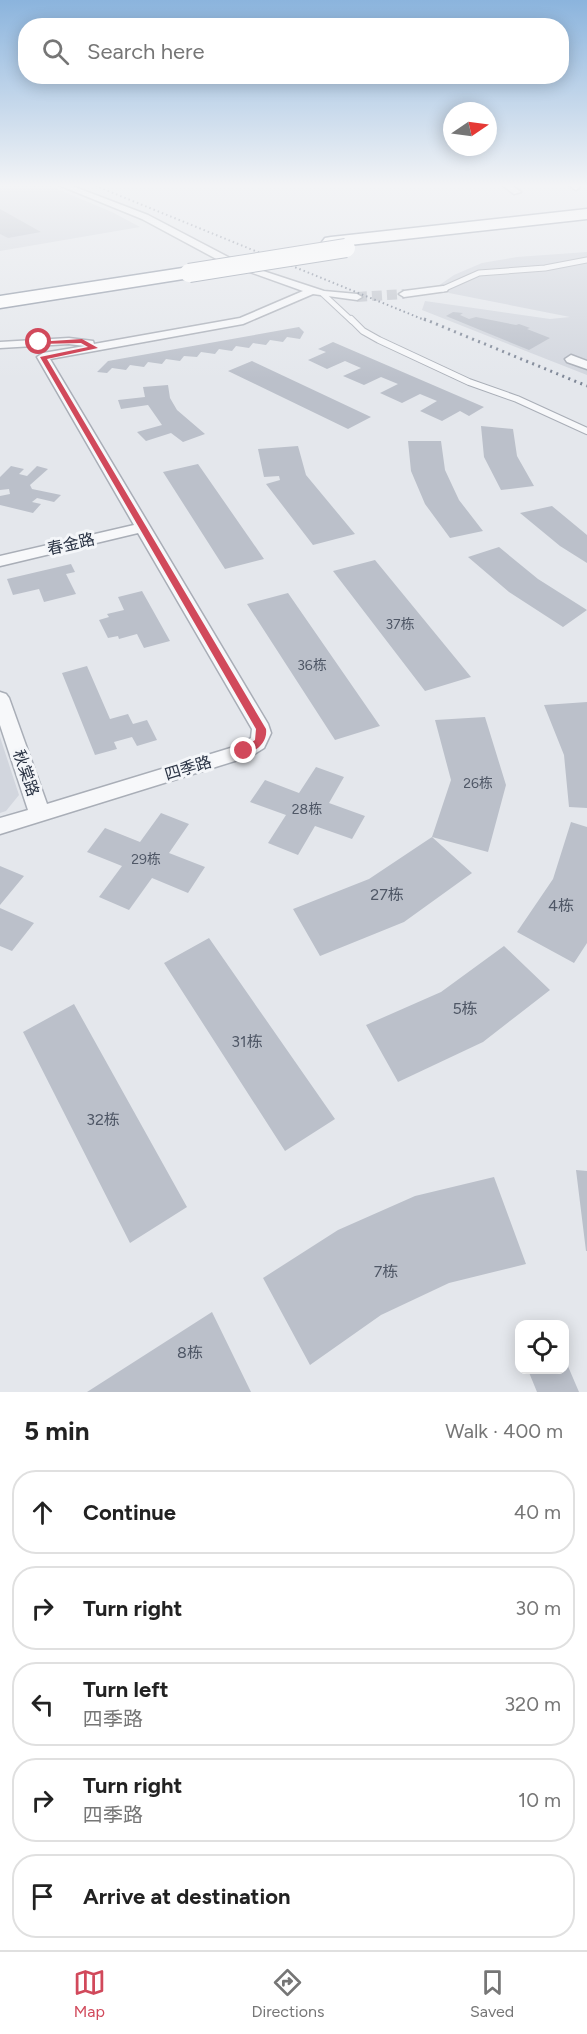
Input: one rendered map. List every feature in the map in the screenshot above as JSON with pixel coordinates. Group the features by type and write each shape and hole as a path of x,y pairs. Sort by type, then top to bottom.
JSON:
{"highway":[{"path":"6,287 185,268 312,249"},
{"path":"0,303 126,284 185,268"}],"street":[{"path":"205,249 226,260 318,292 357,297"},
{"path":"404,294 443,289"},
{"path":"0,345 82,341 94,348 243,321 318,292"},
{"name":"四季路","path":"0,826 244,751 252,747 262,736 261,729 43,357 94,348"},
{"path":"572,359 587,365"},
{"name":"春金路","path":"0,561 142,527"},
{"name":"秋棠路","path":"0,698 40,814"}],"lane":[{"path":"443,289 479,273 545,268 587,260"},
{"path":"318,292 363,331 379,340 469,382 517,399 587,431"}],"shaded area":[{"path":"587,252 587,375 422,310 425,301 550,319 570,317 449,293 438,286 454,275 482,263 517,257"},
{"path":"0,737 19,795 6,811 0,813"}],"building":[{"path":"453,312 463,313 460,315 469,319 476,317 519,324 550,338 529,350 446,316"},
{"path":"299,327 304,332 300,339 287,337 283,342 270,340 266,345 253,343 249,348 236,346 232,351 219,349 215,354 201,352 197,357 184,356 180,361 166,359 162,364 148,362 144,367 130,365 126,370 112,368 107,373 97,372 108,361"},
{"path":"333,342 484,407 469,416 460,411 442,421 420,411 437,401 420,394 402,403 380,393 398,384 381,377 364,385 343,376 361,368 345,361 327,369 308,360 326,352 318,349"},
{"path":"252,361 371,417 348,429 228,371"},
{"path":"168,385 170,398 177,410 205,434 183,442 171,433 146,441 137,432 162,425 148,405 121,409 118,400 145,397 143,387"},
{"path":"481,426 513,429 517,456 534,486 501,490 484,457"},
{"path":"408,441 441,441 445,470 459,500 483,531 450,538 425,504 411,471"},
{"path":"298,446 306,475 355,534 313,545 266,484 280,480 279,476 264,477 258,449"},
{"path":"198,464 264,559 225,569 163,472"},
{"path":"11,466 24,469 19,474 27,476 37,466 48,469 30,485 32,489 61,495 54,502 37,498 32,502 41,504 33,513 0,505 0,496 10,494 9,489 0,490 0,477"},
{"path":"552,506 587,535 587,563 560,546 520,513"},
{"path":"499,547 538,579 587,610 563,627 509,592 468,557"},
{"path":"375,560 471,677 425,691 333,571"},
{"path":"71,564 75,572 66,574 76,594 44,602 39,589 13,595 7,579"},
{"path":"142,591 170,641 144,648 137,634 119,639 118,636 108,638 99,620 109,617 107,614 124,610 118,597"},
{"path":"288,593 380,726 335,740 247,604"},
{"path":"87,666 110,719 128,714 133,724 147,720 157,740 137,746 132,737 114,742 117,749 95,755 62,673"},
{"path":"587,702 587,808 569,807 564,755 544,705"},
{"path":"485,717 506,785 488,852 432,837 451,780 435,720"},
{"path":"316,767 344,777 329,803 365,816 352,839 315,826 298,855 268,843 286,815 250,802 265,780 299,793"},
{"path":"161,813 189,824 169,853 205,867 188,893 152,878 129,910 99,897 122,866 87,852 105,828 140,842"},
{"path":"571,822 587,827 587,943 574,963 517,932 553,879"},
{"path":"432,837 472,873 404,922 320,956 293,909 369,879"},
{"path":"0,866 24,876 0,905"},
{"path":"0,908 34,923 12,951 0,946"},
{"path":"209,938 335,1119 285,1151 164,963"},
{"path":"504,946 550,990 483,1042 398,1082 366,1025 441,992"},
{"path":"74,1004 187,1207 130,1243 23,1032"},
{"path":"576,1170 587,1171 587,1251 586,1251"},
{"path":"494,1177 526,1264 449,1283 381,1315 310,1365 263,1278 338,1230 415,1196"},
{"path":"212,1312 251,1392 87,1392"},
{"path":"569,1369 579,1392 537,1392 530,1374 569,1374"}],"tunnel":[{"path":"357,297 404,294"}],"railway":[{"path":"250,249 427,321"},
{"path":"424,319 587,386"}],"route":[{"path":"39,342 82,341 94,348 43,357 261,729 262,736 259,742 244,751"}]}
